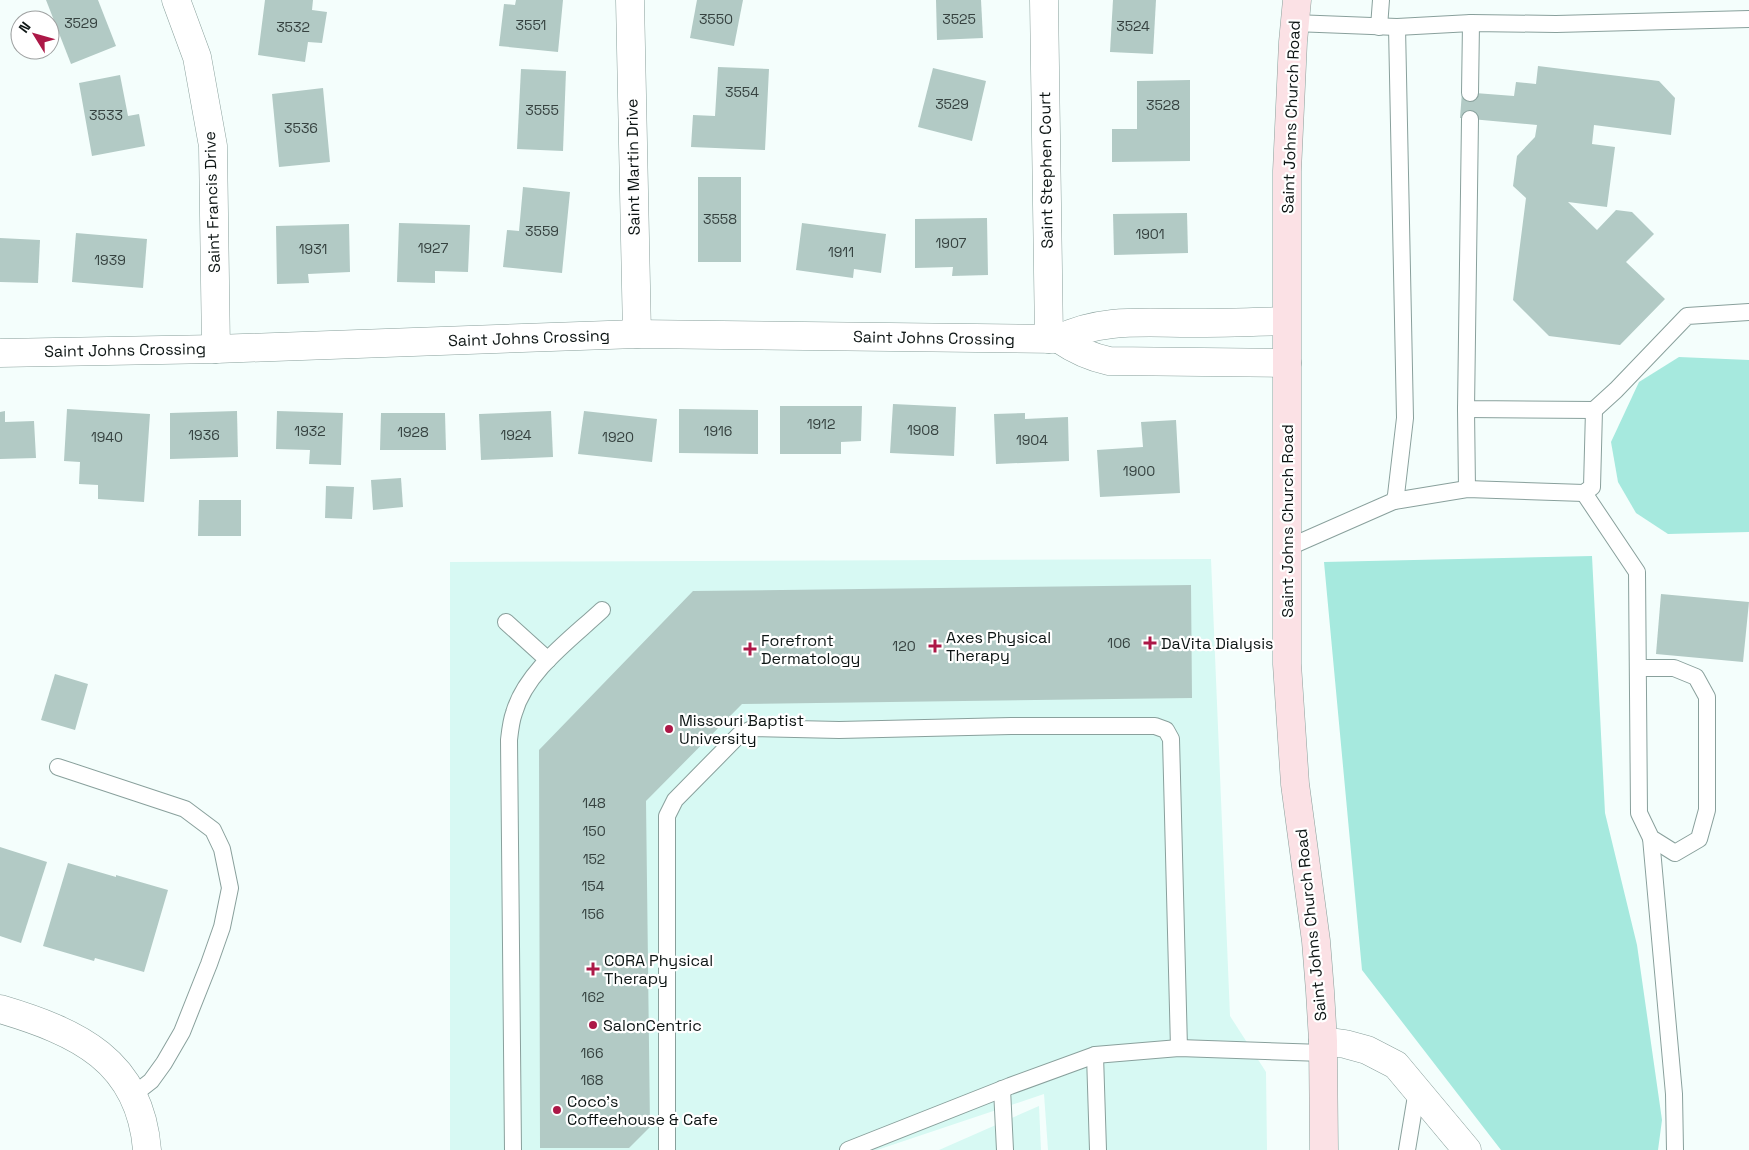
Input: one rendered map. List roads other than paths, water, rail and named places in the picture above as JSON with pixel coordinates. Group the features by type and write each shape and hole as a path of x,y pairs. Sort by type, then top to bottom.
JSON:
{"street":[{"name":"Saint Francis Drive","path":"176,0 197,57 213,146 216,349"},
{"name":"Saint Martin Drive","path":"630,0 636,334"},
{"name":"Saint Stephen Court","path":"1044,0 1054,339"},
{"name":"Saint Johns Church Road","path":"1296,12 1287,171 1287,664 1294,774 1316,940 1323,1047 1324,1150"},
{"name":"Saint Johns Crossing","path":"0,353 216,349 636,334 1054,339 1074,331 1095,326 1128,323 1286,321"},
{"path":"1054,339 1094,358 1109,361 1287,364"},
{"path":"0,1009 59,1029 97,1051 120,1073 140,1109 146,1131 147,1150"},
{"name":"Saint Johns Church Road","path":"1323,1047 1345,1044 1367,1050 1396,1065 1467,1150"}],"lane":[{"path":"1379,27 1381,0"},
{"path":"1296,12 1379,27 1479,23 1556,24 1749,19"},
{"path":"1470,93 1479,23"},
{"path":"1394,501 1405,418 1397,26"},
{"path":"1466,489 1470,119"},
{"path":"1466,409 1594,410 1616,390 1687,316 1749,312"},
{"path":"1287,548 1394,501 1466,489 1584,493 1592,487 1594,410"},
{"path":"1584,493 1637,572 1639,813 1651,838 1674,1094 1675,1150"},
{"path":"513,1150 509,740 514,712 528,682 548,660 602,610"},
{"path":"506,622 548,660"},
{"path":"1638,668 1674,668 1696,677 1707,697 1706,810 1699,839 1674,852 1651,838"},
{"path":"667,1150 667,816 675,800 726,748 739,735 754,728 839,730 1010,726 1155,726 1166,730 1171,739 1179,1048"},
{"path":"58,767 185,809 213,830 222,849 230,888 222,927 209,964 182,1032 164,1064 151,1081 133,1095"},
{"path":"848,1150 1002,1089 1095,1055 1179,1048 1323,1047"},
{"path":"1095,1055 1098,1150"},
{"path":"1002,1089 1005,1150"},
{"path":"1407,1150 1417,1090"}],"place":[{"name":"DaVita Dialysis","path":"1150,643"},
{"name":"Axes Physical Therapy","path":"935,646"},
{"name":"Forefront Dermatology","path":"750,649"},
{"name":"Missouri Baptist University","path":"669,729"},
{"name":"CORA Physical Therapy","path":"593,969"},
{"name":"SalonCentric","path":"593,1025"},
{"name":"Coco's Coffeehouse & Cafe","path":"557,1110"}]}
